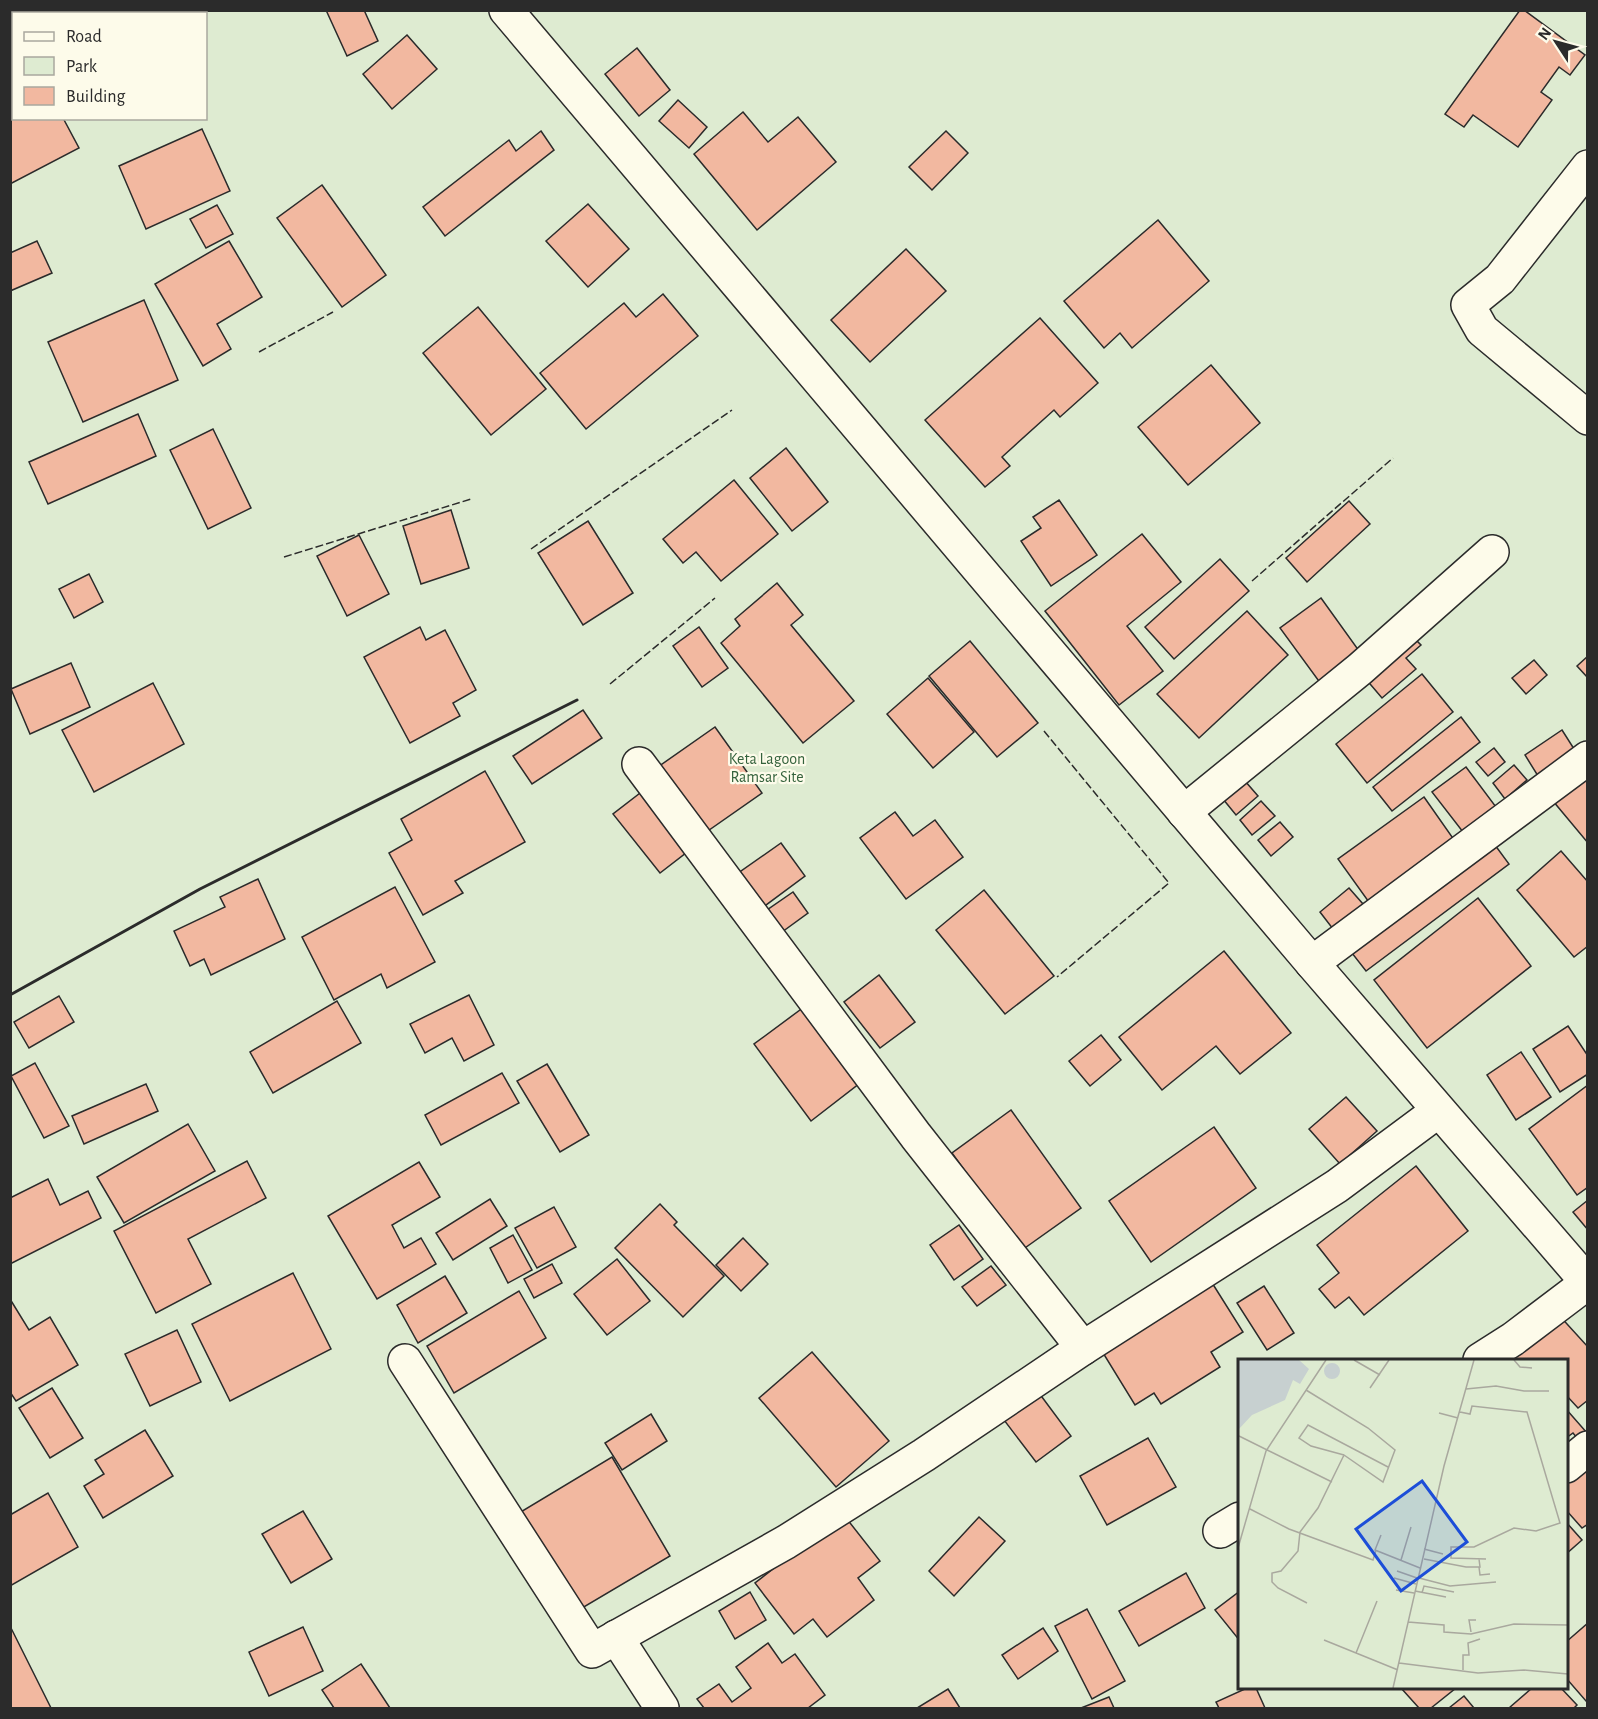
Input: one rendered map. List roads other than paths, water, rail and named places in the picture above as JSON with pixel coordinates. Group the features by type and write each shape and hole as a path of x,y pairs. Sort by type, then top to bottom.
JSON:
{"street":[{"path":"506,10 1438,1112 1584,1275 1513,1339 1482,1359"},
{"path":"1587,167 1500,279 1468,305 1482,330 1587,418"},
{"path":"1184,812 1360,669 1492,552"},
{"path":"1312,963 1587,758"},
{"path":"639,764 916,1136 1083,1348"},
{"path":"405,1361 592,1651 786,1542 924,1455 1083,1348 1337,1186 1438,1112"},
{"path":"1568,1464 1587,1448"},
{"path":"616,1637 662,1708"}],"park label":[{"name":"Keta Lagoon Ramsar Site","path":"767,768"}]}
